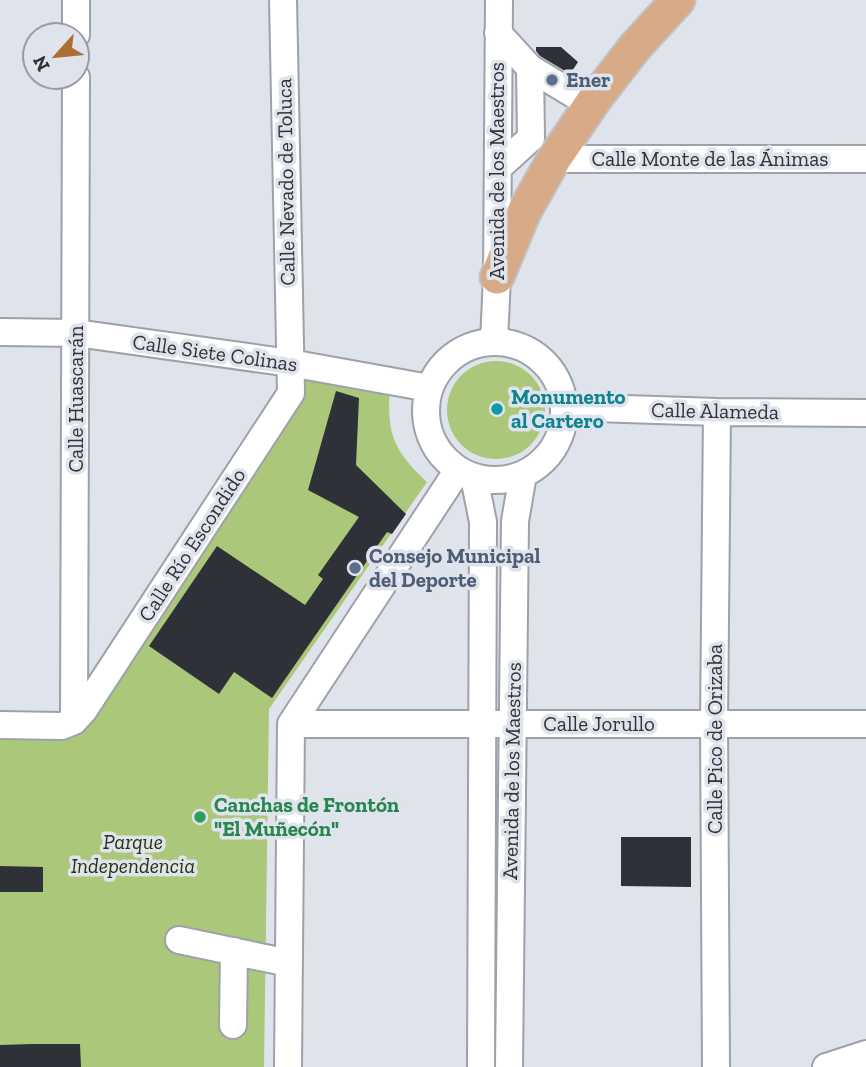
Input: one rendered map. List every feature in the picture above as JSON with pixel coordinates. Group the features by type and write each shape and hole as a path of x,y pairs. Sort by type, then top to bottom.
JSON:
{"main road":[{"path":"497,277 524,212 554,159 666,5"}],"street":[{"path":"76,0 76,21"},
{"name":"Calle Nevado de Toluca","path":"283,0 290,363"},
{"name":"Avenida de los Maestros","path":"494,341 499,0"},
{"path":"498,33 530,68 591,105"},
{"path":"498,168 531,138 530,68"},
{"name":"Calle Huascarán","path":"74,720 76,91"},
{"name":"Calle Monte de las Ánimas","path":"554,159 866,159"},
{"name":"Calle Siete Colinas","path":"0,332 76,333 290,363 429,388"},
{"path":"494,341 515,344 534,353 549,368 560,386 564,407 562,428 554,448 541,464 523,475 507,480 490,480 466,474 444,458 433,442 427,425 429,388 439,369 454,354 473,345 494,341"},
{"name":"Calle Río Escondido","path":"74,720 84,710 287,401 291,393 290,363"},
{"name":"Calle Alameda","path":"564,407 866,414"},
{"name":"Calle Pico de Orizaba","path":"716,1067 714,724 717,412"},
{"path":"288,1067 291,724 466,474"},
{"name":"Avenida de los Maestros","path":"466,474 483,522 481,1067"},
{"name":"Avenida de los Maestros","path":"509,1067 515,521 523,475"},
{"path":"0,725 62,726 74,720"},
{"name":"Calle Jorullo","path":"291,724 866,724"},
{"path":"179,940 289,962"},
{"path":"233,1025 234,951"},
{"path":"826,1067 866,1054"}],"green space":[{"path":"496,361 515,365 531,375 541,391 545,410 541,429 531,445 515,455 496,459 477,455 461,445 451,429 447,410 451,391 461,375 477,365"},
{"name":"Parque Independencia","path":"293,372 390,390 390,419 395,441 407,461 427,482 269,709 264,1067 0,1067 0,733 80,731"}],"building":[{"path":"536,47 561,47 578,62 570,74 540,56"},
{"path":"336,391 359,398 356,465 406,514 392,534 387,532 272,698 234,672 219,694 149,646 217,546 305,605 323,579 318,575 359,517 308,490"},
{"path":"621,837 691,837 691,887 621,886"},
{"path":"0,866 43,867 43,892 0,892"},
{"path":"80,1044 81,1067 0,1067 0,1045"}],"place":[{"name":"Ener","path":"552,80"},
{"name":"Monumento al Cartero","path":"497,409"},
{"name":"Consejo Municipal del Deporte","path":"355,568"},
{"name":"Canchas de Frontón \"El Muñecón\"","path":"200,817"}]}
